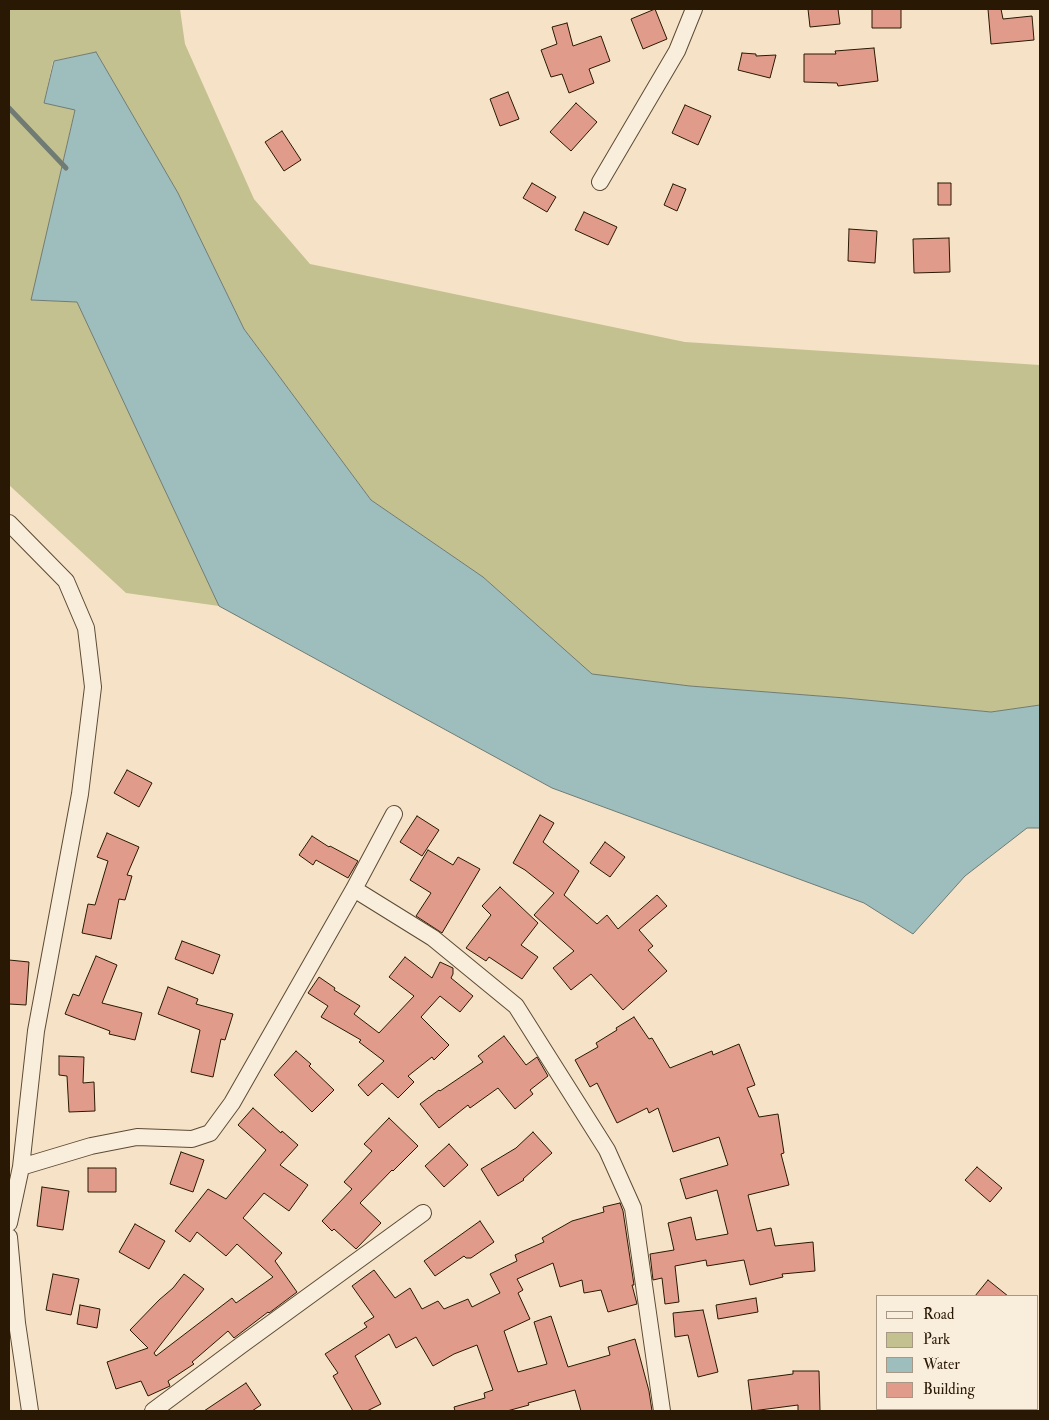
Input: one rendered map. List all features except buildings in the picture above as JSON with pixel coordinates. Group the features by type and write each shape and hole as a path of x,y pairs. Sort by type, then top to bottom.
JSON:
{"street":[{"path":"600,182 677,51 694,9"},
{"path":"9,523 66,581 86,628 93,687 80,794 36,1031 21,1167 9,1222"},
{"path":"21,1167 91,1146 137,1137 192,1139 210,1133 232,1104 354,889 394,814"},
{"path":"354,889 433,938 516,1006 607,1150 633,1208 662,1411"},
{"path":"153,1411 423,1213"},
{"path":"9,1237 17,1323 30,1411"}],"green space":[{"path":"9,9 180,9 185,44 254,199 310,264 685,342 1040,365 1040,705 991,712 690,686 591,674 483,577 371,500 244,329 178,193 96,52 53,61 44,103 75,109 31,300 77,302 219,606 126,593 9,485"}],"water":[{"path":"96,52 178,193 244,329 371,500 483,577 592,674 690,686 991,712 1040,705 1040,828 1027,828 965,876 913,934 864,903 552,788 219,606 77,302 31,300 75,110 44,103 54,61"}],"waterway":[{"path":"9,108 66,168"}]}
